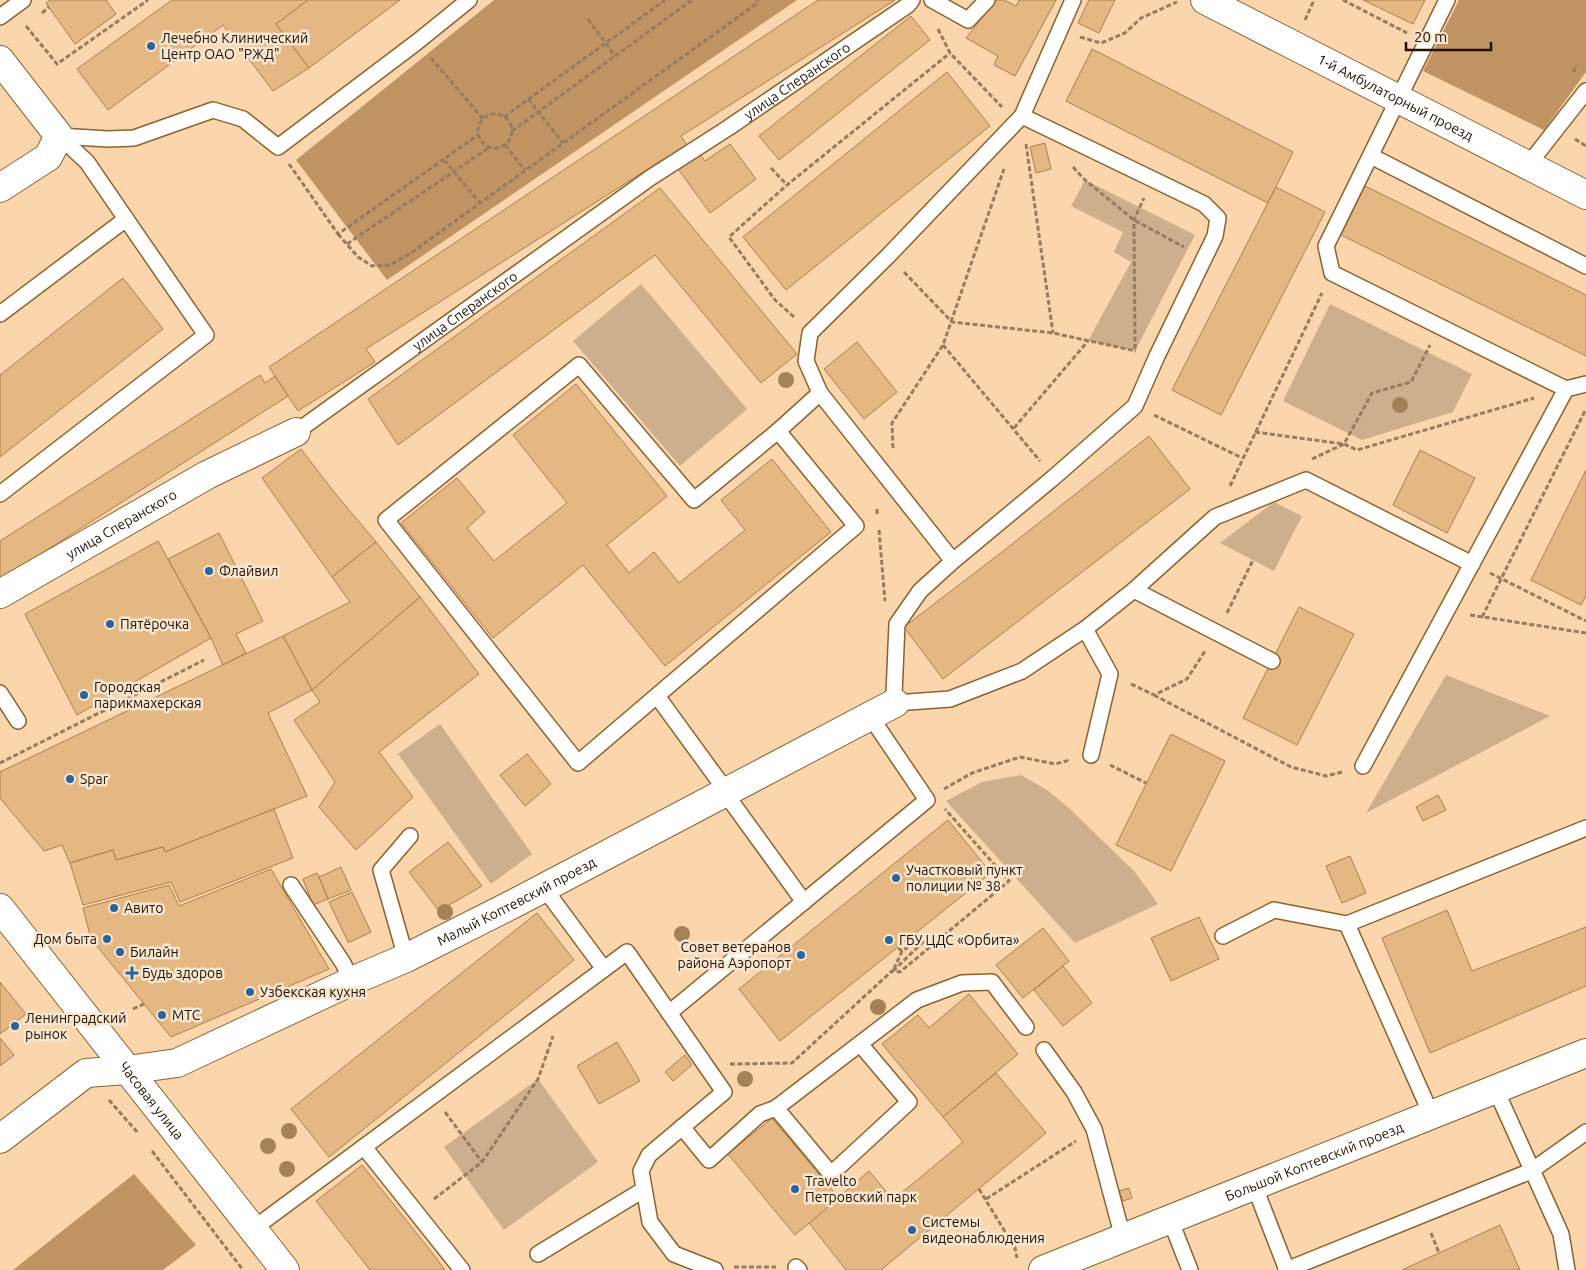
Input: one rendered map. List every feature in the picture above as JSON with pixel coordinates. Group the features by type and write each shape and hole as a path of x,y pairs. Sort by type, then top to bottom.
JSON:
{"street":[{"name":"1-й Амбулаторный проезд","path":"1204,0 1586,195"},
{"path":"0,60 59,136 48,157 0,188"},
{"name":"улица Сперанского","path":"0,594 207,475 296,432"},
{"name":"Малый Коптевский проезд","path":"0,1139 86,1073 177,1063 352,981 406,958 544,888 895,703"},
{"name":"Часовая улица","path":"0,908 285,1270"},
{"name":"Большой Коптевский проезд","path":"1031,1265 1123,1238 1586,1053"}],"lane":[{"path":"0,17 23,0"},
{"path":"59,136 108,139 134,138 213,110 244,119 278,147 417,42 469,0"},
{"name":"улица Сперанского","path":"296,432 650,178 736,122 908,5 912,0"},
{"path":"932,0 968,20 987,0"},
{"path":"953,561 820,393 806,361 810,333 888,256 1022,116 1073,0"},
{"path":"1447,0 1326,246 1332,273 1566,389 1586,384"},
{"path":"1528,165 1586,90"},
{"path":"1022,116 1204,204 1218,218 1215,236 1135,406 1054,478 953,561 920,591 896,624 895,703 950,699 1022,671 1085,629 1134,590 1215,516 1306,480 1472,564"},
{"path":"0,494 206,335 87,162 59,136"},
{"path":"1371,156 1586,266"},
{"path":"0,314 126,220"},
{"path":"778,431 856,526 578,763 386,520 579,366 694,500 778,431 820,393"},
{"path":"1363,766 1566,389"},
{"path":"1134,590 1272,661"},
{"path":"1085,629 1110,674 1090,755"},
{"path":"0,693 18,721"},
{"path":"657,696 804,902"},
{"path":"669,1013 926,800 870,716"},
{"path":"1223,936 1274,910 1347,924 1586,828"},
{"path":"406,958 381,870 410,836"},
{"path":"291,885 343,963 352,981"},
{"path":"544,888 604,969"},
{"path":"1347,924 1431,1114"},
{"path":"253,1230 627,952 724,1092 649,1155 642,1171 643,1190 650,1222 674,1254 708,1269"},
{"path":"682,1127 709,1160 760,1114 776,1108 917,1000 962,983 992,982 1026,1027"},
{"path":"776,1108 831,1174 909,1102 860,1044"},
{"path":"1044,1050 1074,1092 1094,1129 1123,1238"},
{"path":"1495,1088 1560,1234 1567,1270"},
{"path":"1254,1185 1287,1270 1531,1171 1586,1132"},
{"path":"364,1148 462,1270"},
{"path":"538,1254 643,1190"},
{"path":"1170,1219 1190,1270"}],"path":[{"path":"504,117 665,0"},
{"path":"512,131 504,117 493,114 483,119 478,135 480,140 490,147 495,148 505,145 509,141 512,131 692,0"},
{"path":"278,147 338,234 358,258 372,266 390,265 411,253 748,10 758,0"},
{"path":"1059,32 1101,43 1125,33 1140,18 1182,0"},
{"path":"1303,24 1314,0"},
{"path":"1343,0 1426,42"},
{"path":"26,25 57,64 146,1"},
{"path":"588,19 615,56"},
{"path":"935,23 950,53 1000,107 1022,116 1053,334"},
{"path":"417,42 483,119"},
{"path":"810,333 775,300 729,237 787,185 950,53"},
{"path":"528,99 563,143"},
{"path":"338,234 478,135"},
{"path":"505,145 525,170"},
{"path":"347,244 490,147"},
{"path":"444,160 480,203"},
{"path":"856,526 877,509 893,487 892,423 943,345 1006,163"},
{"path":"771,168 787,185"},
{"path":"1135,351 1134,220 1204,258"},
{"path":"888,256 952,322 1053,334 1157,356"},
{"path":"1135,406 1242,458 1332,273"},
{"path":"1344,444 1372,393 1411,382 1439,326"},
{"path":"1014,428 1088,341"},
{"path":"943,345 1054,478"},
{"path":"1255,432 1344,444 1357,450 1566,389"},
{"path":"1482,617 1586,409"},
{"path":"1154,695 1187,679 1217,633 1253,560"},
{"path":"1472,564 1586,621"},
{"path":"1447,610 1586,633"},
{"path":"0,762 204,660"},
{"path":"1110,674 1291,767 1326,776 1363,766"},
{"path":"926,800 972,773 1020,757 1055,764 1090,755 1146,784"},
{"path":"892,972 900,972 1009,881 948,810 926,800"},
{"path":"706,1065 792,1063 892,972 923,942 921,939 900,949 892,972"},
{"path":"416,1214 482,1162 538,1079 566,997"},
{"path":"133,1009 144,1004"},
{"path":"105,1096 140,1135"},
{"path":"433,1096 482,1162"},
{"path":"986,1199 1094,1129"},
{"path":"152,1151 243,1270"},
{"path":"980,1189 1015,1248 1031,1265"},
{"path":"708,1269 798,1268"}],"shaded area":[{"path":"494,0 797,0 387,280 296,160"},
{"path":"1459,0 1586,0 1586,72 1544,130 1423,71"},
{"path":"1085,180 1195,235 1135,351 1088,341 1131,262 1114,252 1123,232 1071,206"},
{"path":"641,284 747,409 680,466 573,341"},
{"path":"1330,304 1472,374 1453,412 1362,440 1283,401"},
{"path":"1274,502 1302,516 1274,571 1220,543"},
{"path":"1446,675 1550,716 1366,813"},
{"path":"440,724 532,854 491,884 398,754"},
{"path":"1021,775 1047,790 1070,809 1135,872 1158,904 1075,943 946,801 982,782"},
{"path":"538,1079 598,1162 504,1230 444,1147"},
{"path":"134,1174 196,1245 163,1270 13,1270"}],"building":[{"path":"50,0 106,0 116,14 75,44 46,3"},
{"name":"Лечебно Клинический Центр ОАО \"РЖД\"","path":"172,0 308,0 276,24 309,68 273,91 223,25 108,110 77,69"},
{"path":"308,0 400,0 309,68 276,24"},
{"path":"818,0 895,0 681,136 689,148 664,164 662,160 366,349 375,362 298,411 269,367"},
{"path":"996,0 1004,0 1016,6 1019,0 1056,0 1015,76 994,65 998,56 966,38"},
{"path":"1089,0 1115,0 1099,33 1078,23"},
{"path":"1363,0 1425,0 1413,24"},
{"path":"911,16 930,40 779,160 759,136"},
{"path":"1092,49 1293,152 1268,203 1066,101"},
{"path":"947,72 990,126 786,290 743,237"},
{"path":"1045,143 1051,169 1036,173 1030,147"},
{"path":"730,144 756,179 710,213 678,169 699,153 705,161"},
{"path":"1365,186 1586,295 1586,356 1341,235"},
{"path":"1276,187 1325,212 1221,415 1172,390"},
{"path":"660,188 797,354 761,383 655,255 398,445 368,399"},
{"path":"123,278 163,329 0,457 0,375"},
{"path":"857,342 897,392 864,419 824,369"},
{"path":"260,375 265,383 275,376 288,396 0,580 0,541"},
{"path":"576,384 667,496 607,545 629,573 654,552 679,583 745,530 721,500 772,459 831,532 665,666 583,565 493,638 401,523 457,478 485,512 467,528 494,561 567,503 513,435"},
{"path":"1149,436 1190,489 943,679 904,627"},
{"path":"301,449 376,542 332,577 262,478"},
{"path":"1420,450 1475,478 1447,533 1393,505"},
{"path":"1586,470 1586,596 1581,605 1531,580"},
{"path":"219,533 263,621 236,634 246,653 223,665 211,638 168,559"},
{"path":"158,541 211,638 77,715 25,614"},
{"path":"376,542 420,597 312,690 283,636 350,602 332,577"},
{"path":"420,597 479,674 379,752 413,797 356,850 319,807 335,782 294,720 320,702 312,690"},
{"path":"1299,607 1354,634 1297,745 1243,718"},
{"path":"283,636 312,690 268,713 307,796 165,852 163,847 116,860 113,850 70,863 62,845 44,851 0,798 0,772"},
{"path":"1171,734 1225,761 1171,871 1116,845"},
{"path":"527,754 551,784 525,806 500,775"},
{"path":"1438,795 1446,810 1423,821 1416,807"},
{"path":"274,809 293,858 180,902 171,882 83,905 70,863 113,850 116,860 163,847 165,852"},
{"path":"948,820 991,873 780,1041 739,989"},
{"path":"448,842 482,886 439,911 409,872"},
{"path":"1350,856 1366,893 1342,903 1326,866"},
{"path":"341,867 351,890 328,899 319,877"},
{"path":"271,869 329,969 171,1037 91,939 83,908 169,885 179,906"},
{"path":"317,873 328,899 313,905 303,879"},
{"path":"352,892 371,932 348,942 329,902"},
{"path":"1447,910 1472,971 1586,927 1586,986 1430,1053 1382,938"},
{"path":"537,913 574,960 329,1157 291,1109"},
{"path":"1199,917 1219,959 1171,981 1151,938"},
{"path":"1043,928 1069,961 1023,998 996,965"},
{"path":"1063,966 1092,1003 1063,1026 1034,990"},
{"path":"0,982 26,1014 0,1034"},
{"path":"969,994 1018,1054 943,1117 882,1044 918,1015 929,1028"},
{"path":"0,1038 14,1055 0,1066"},
{"path":"617,1042 640,1081 599,1104 577,1066"},
{"path":"685,1055 692,1065 673,1081 665,1072"},
{"path":"996,1073 1046,1133 881,1270 846,1270 809,1223 869,1171 893,1200 963,1142 943,1117"},
{"path":"772,1118 839,1198 795,1235 728,1154"},
{"path":"362,1165 445,1270 370,1270 316,1201"},
{"path":"1129,1188 1132,1198 1123,1201 1119,1191"},
{"path":"1500,1225 1520,1270 1402,1270 1439,1253"}],"place":[{"name":"Лечебно Клинический Центр ОАО \"РЖД\"","path":"151,46"},
{"name":"Флайвил","path":"209,571"},
{"name":"Пятёрочка","path":"110,624"},
{"name":"Городская парикмахерская","path":"84,695"},
{"name":"Spar","path":"70,779"},
{"name":"Участковый пункт полиции № 38","path":"896,878"},
{"name":"Авито","path":"114,908"},
{"name":"Дом быта","path":"107,939"},
{"name":"ГБУ ЦДС «Орбита»","path":"889,940"},
{"name":"Билайн","path":"120,952"},
{"name":"Совет ветеранов района Аэропорт","path":"801,955"},
{"name":"Будь здоров","path":"132,973"},
{"name":"Узбекская кухня","path":"250,992"},
{"name":"МТС","path":"162,1015"},
{"name":"Ленинградский рынок","path":"15,1026"},
{"name":"Travelto Петровский парк","path":"795,1189"},
{"name":"Системы видеонаблюдения","path":"912,1230"}]}
